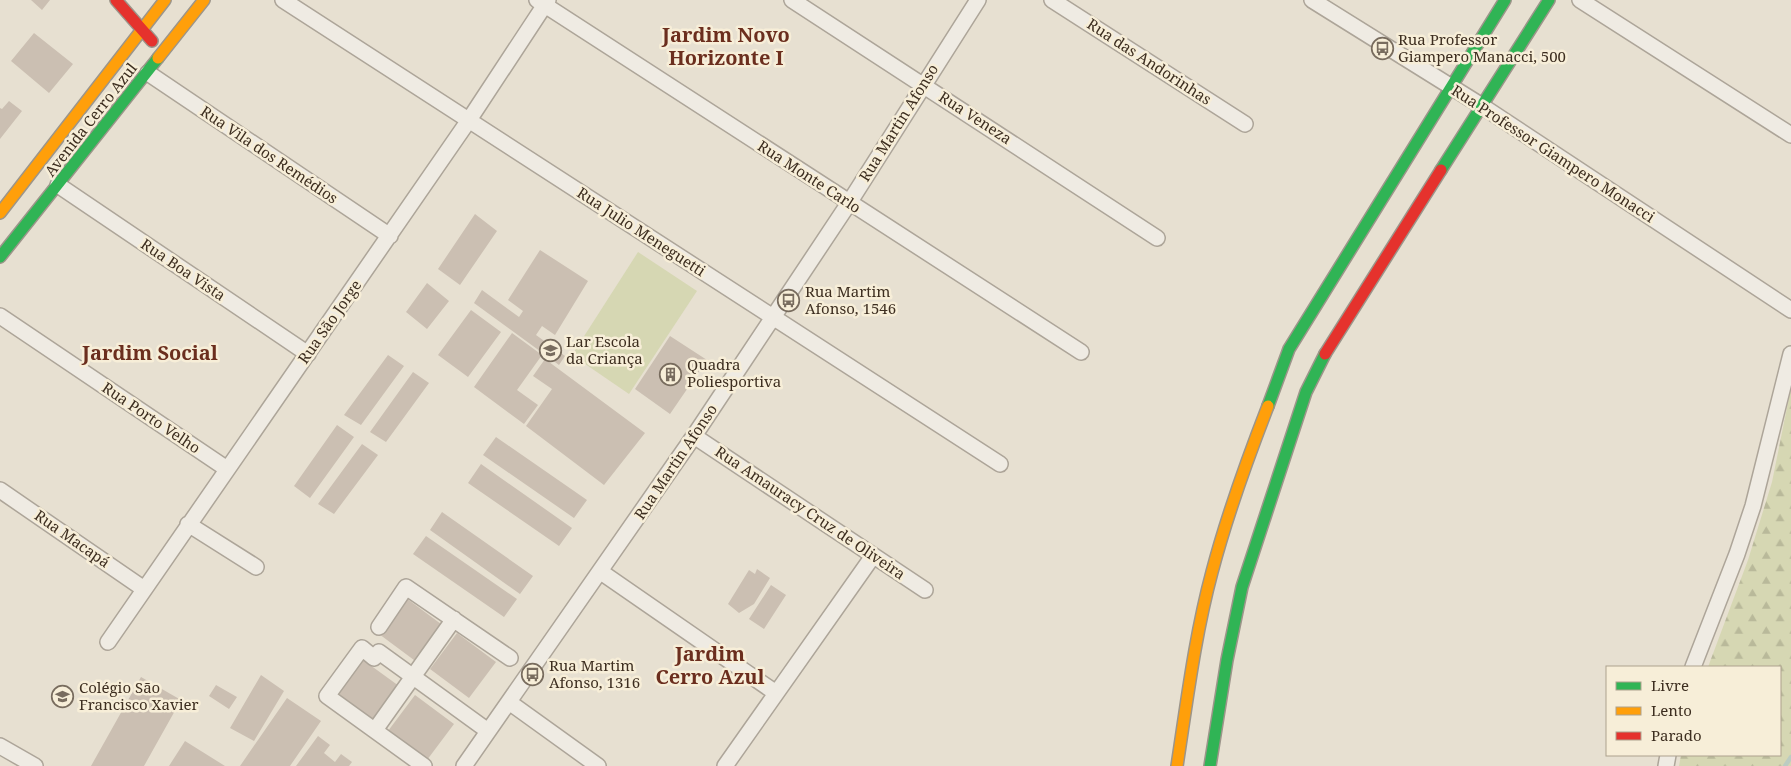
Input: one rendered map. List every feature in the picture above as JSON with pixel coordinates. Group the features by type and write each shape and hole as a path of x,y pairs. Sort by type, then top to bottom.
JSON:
{"main road":[{"path":"116,0 162,54"},
{"name":"Avenida Cerro Azul","path":"0,212 142,30 154,5 165,0"},
{"name":"Avenida Cerro Azul","path":"0,257 148,73 162,54 171,29 204,0"},
{"path":"1177,766 1195,652 1212,572 1247,460 1289,349 1505,0"},
{"path":"1210,766 1227,660 1271,466 1321,360 1548,0"},
{"path":"154,5 171,29"},
{"path":"1247,460 1271,466"}],"street":[{"name":"Rua Julio Meneguetti","path":"283,0 1000,464"},
{"name":"Rua Veneza","path":"792,0 1157,238"},
{"name":"Rua Martin Afonso","path":"464,766 694,436 849,203 978,0"},
{"name":"Rua das Andorinhas","path":"1052,0 1245,124"},
{"name":"Rua Professor Giampero Monacci","path":"1312,0 1482,106 1791,310"},
{"path":"1580,0 1791,134"},
{"name":"Rua São Jorge","path":"108,642 469,120 543,2"},
{"name":"Rua Monte Carlo","path":"543,2 849,203 1081,352"},
{"name":"Rua Vila dos Remédios","path":"148,73 390,236"},
{"name":"Rua Boa Vista","path":"58,185 308,354"},
{"name":"Rua Porto Velho","path":"0,316 227,469"},
{"path":"1693,666 1737,554 1759,488 1791,354"},
{"name":"Rua Amauracy Cruz de Oliveira","path":"694,436 925,590"},
{"name":"Rua Macapá","path":"0,490 144,589"},
{"path":"188,524 256,568"},
{"path":"725,766 873,556"},
{"path":"601,572 776,693"},
{"path":"380,627 406,587 510,658"},
{"path":"375,730 454,619"},
{"path":"424,766 327,696 362,648 374,658 379,652 488,731"},
{"path":"509,702 598,766"},
{"path":"0,746 35,766"}],"green space":[{"path":"638,252 697,291 629,394 572,355"},
{"path":"1791,388 1791,766 1679,766 1681,756 1781,756 1781,666 1708,666 1748,560 1772,482"}],"building":[{"path":"31,0 50,0 42,10"},
{"path":"34,33 73,64 49,93 11,61"},
{"path":"9,101 22,111 0,139 0,108 2,109"},
{"path":"475,214 497,231 460,285 438,269"},
{"path":"540,250 588,281 555,335 542,326 536,335 565,356 559,365 474,303 482,290 519,317 523,311 508,300"},
{"path":"427,283 449,301 427,329 406,312"},
{"path":"471,310 501,332 468,377 438,355"},
{"path":"512,333 542,355 517,390 538,405 524,424 474,387"},
{"name":"Quadra Poliesportiva","path":"670,336 707,360 670,414 635,389"},
{"path":"388,355 404,366 361,425 344,415"},
{"path":"545,359 645,433 604,485 526,426 552,389 533,376"},
{"path":"413,372 429,383 386,442 370,432"},
{"path":"337,425 354,437 310,498 294,486"},
{"path":"496,437 587,500 574,518 483,455"},
{"path":"362,444 378,455 334,514 318,504"},
{"path":"481,464 572,528 559,546 468,483"},
{"path":"442,512 533,576 520,594 430,530"},
{"path":"426,536 517,599 504,617 413,554"},
{"path":"757,569 770,578 754,604 739,613 728,604 749,570 755,574"},
{"path":"771,585 786,595 764,629 749,619"},
{"path":"406,598 445,627 418,663 379,634"},
{"path":"457,633 496,662 469,698 430,669"},
{"path":"359,657 399,686 371,722 332,693"},
{"path":"261,675 284,691 254,741 230,728"},
{"path":"141,677 181,700 144,766 91,766"},
{"path":"216,685 237,697 229,709 209,696"},
{"path":"415,695 454,724 427,760 388,731"},
{"path":"287,698 321,721 290,766 240,766"},
{"path":"318,736 330,745 324,753 335,762 341,754 352,762 349,766 296,766"},
{"path":"185,741 225,766 169,766"}],"waterway":[{"path":"1785,766 1791,757"}],"traffic: fast":[{"path":"1268,406 1289,349 1505,0"},
{"path":"1441,170 1549,0"},
{"path":"0,257 158,58"},
{"path":"1210,766 1227,660 1242,587 1306,392 1325,354"}],"traffic: slow":[{"path":"0,213 165,0"},
{"path":"158,58 204,0"},
{"path":"1177,766 1196,644 1212,572 1238,488 1268,406"}],"traffic: jam":[{"path":"116,0 152,41"},
{"path":"1325,354 1441,170"}],"place":[{"name":"Rua Professor Giampero Manacci, 500","path":"1382,49"},
{"name":"Rua Martim Afonso, 1546","path":"789,301"},
{"name":"Lar Escola da Criança","path":"550,351"},
{"name":"Quadra Poliesportiva","path":"671,374"},
{"name":"Rua Martim Afonso, 1316","path":"533,675"},
{"name":"Colégio São Francisco Xavier","path":"63,697"}],"district":[{"name":"Jardim Novo Horizonte I","path":"726,46"},
{"name":"Jardim Social","path":"150,353"},
{"name":"Jardim Cerro Azul","path":"710,666"}]}
